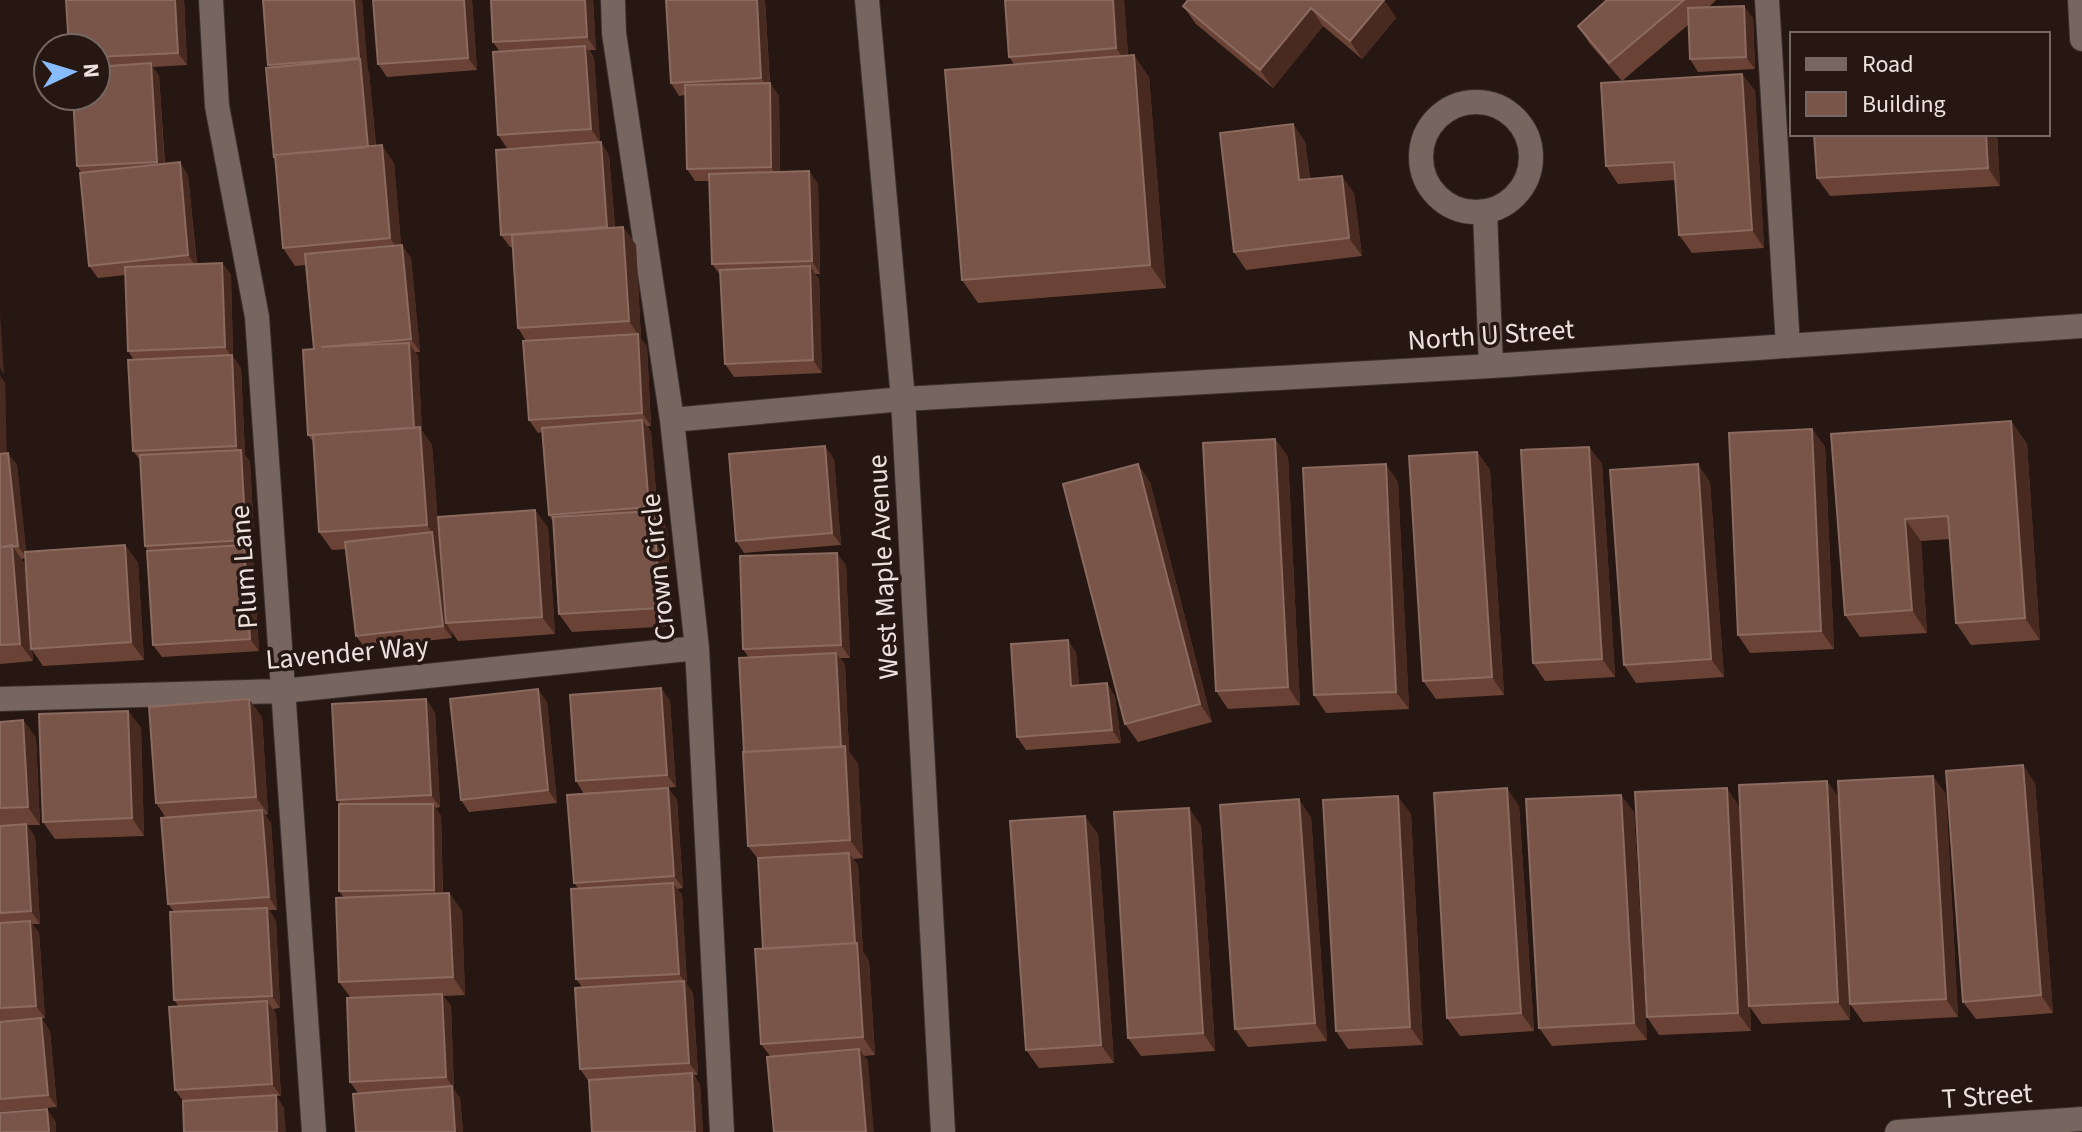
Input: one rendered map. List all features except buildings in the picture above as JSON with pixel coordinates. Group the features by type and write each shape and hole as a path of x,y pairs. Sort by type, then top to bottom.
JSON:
{"street":[{"name":"Plum Lane","path":"211,0 217,106 257,317 314,1132"},
{"name":"Crown Circle","path":"613,0 614,33 672,420 697,648 722,1132"},
{"name":"West Maple Avenue","path":"867,0 903,399 943,1132"},
{"path":"1767,0 1788,346"},
{"path":"2080,0 2082,39"},
{"path":"1467,103 1493,105 1508,112 1522,126 1530,143 1531,166 1527,181 1519,193 1501,207 1485,212 1459,210 1434,193 1424,176 1421,159 1423,141 1430,127 1446,111 1467,103"},
{"path":"1485,212 1491,366"},
{"name":"North U Street","path":"672,420 903,399 1491,366 2082,326"},
{"name":"Lavender Way","path":"0,699 283,691 697,648"},
{"name":"T Street","path":"1897,1132 2082,1119"}]}
